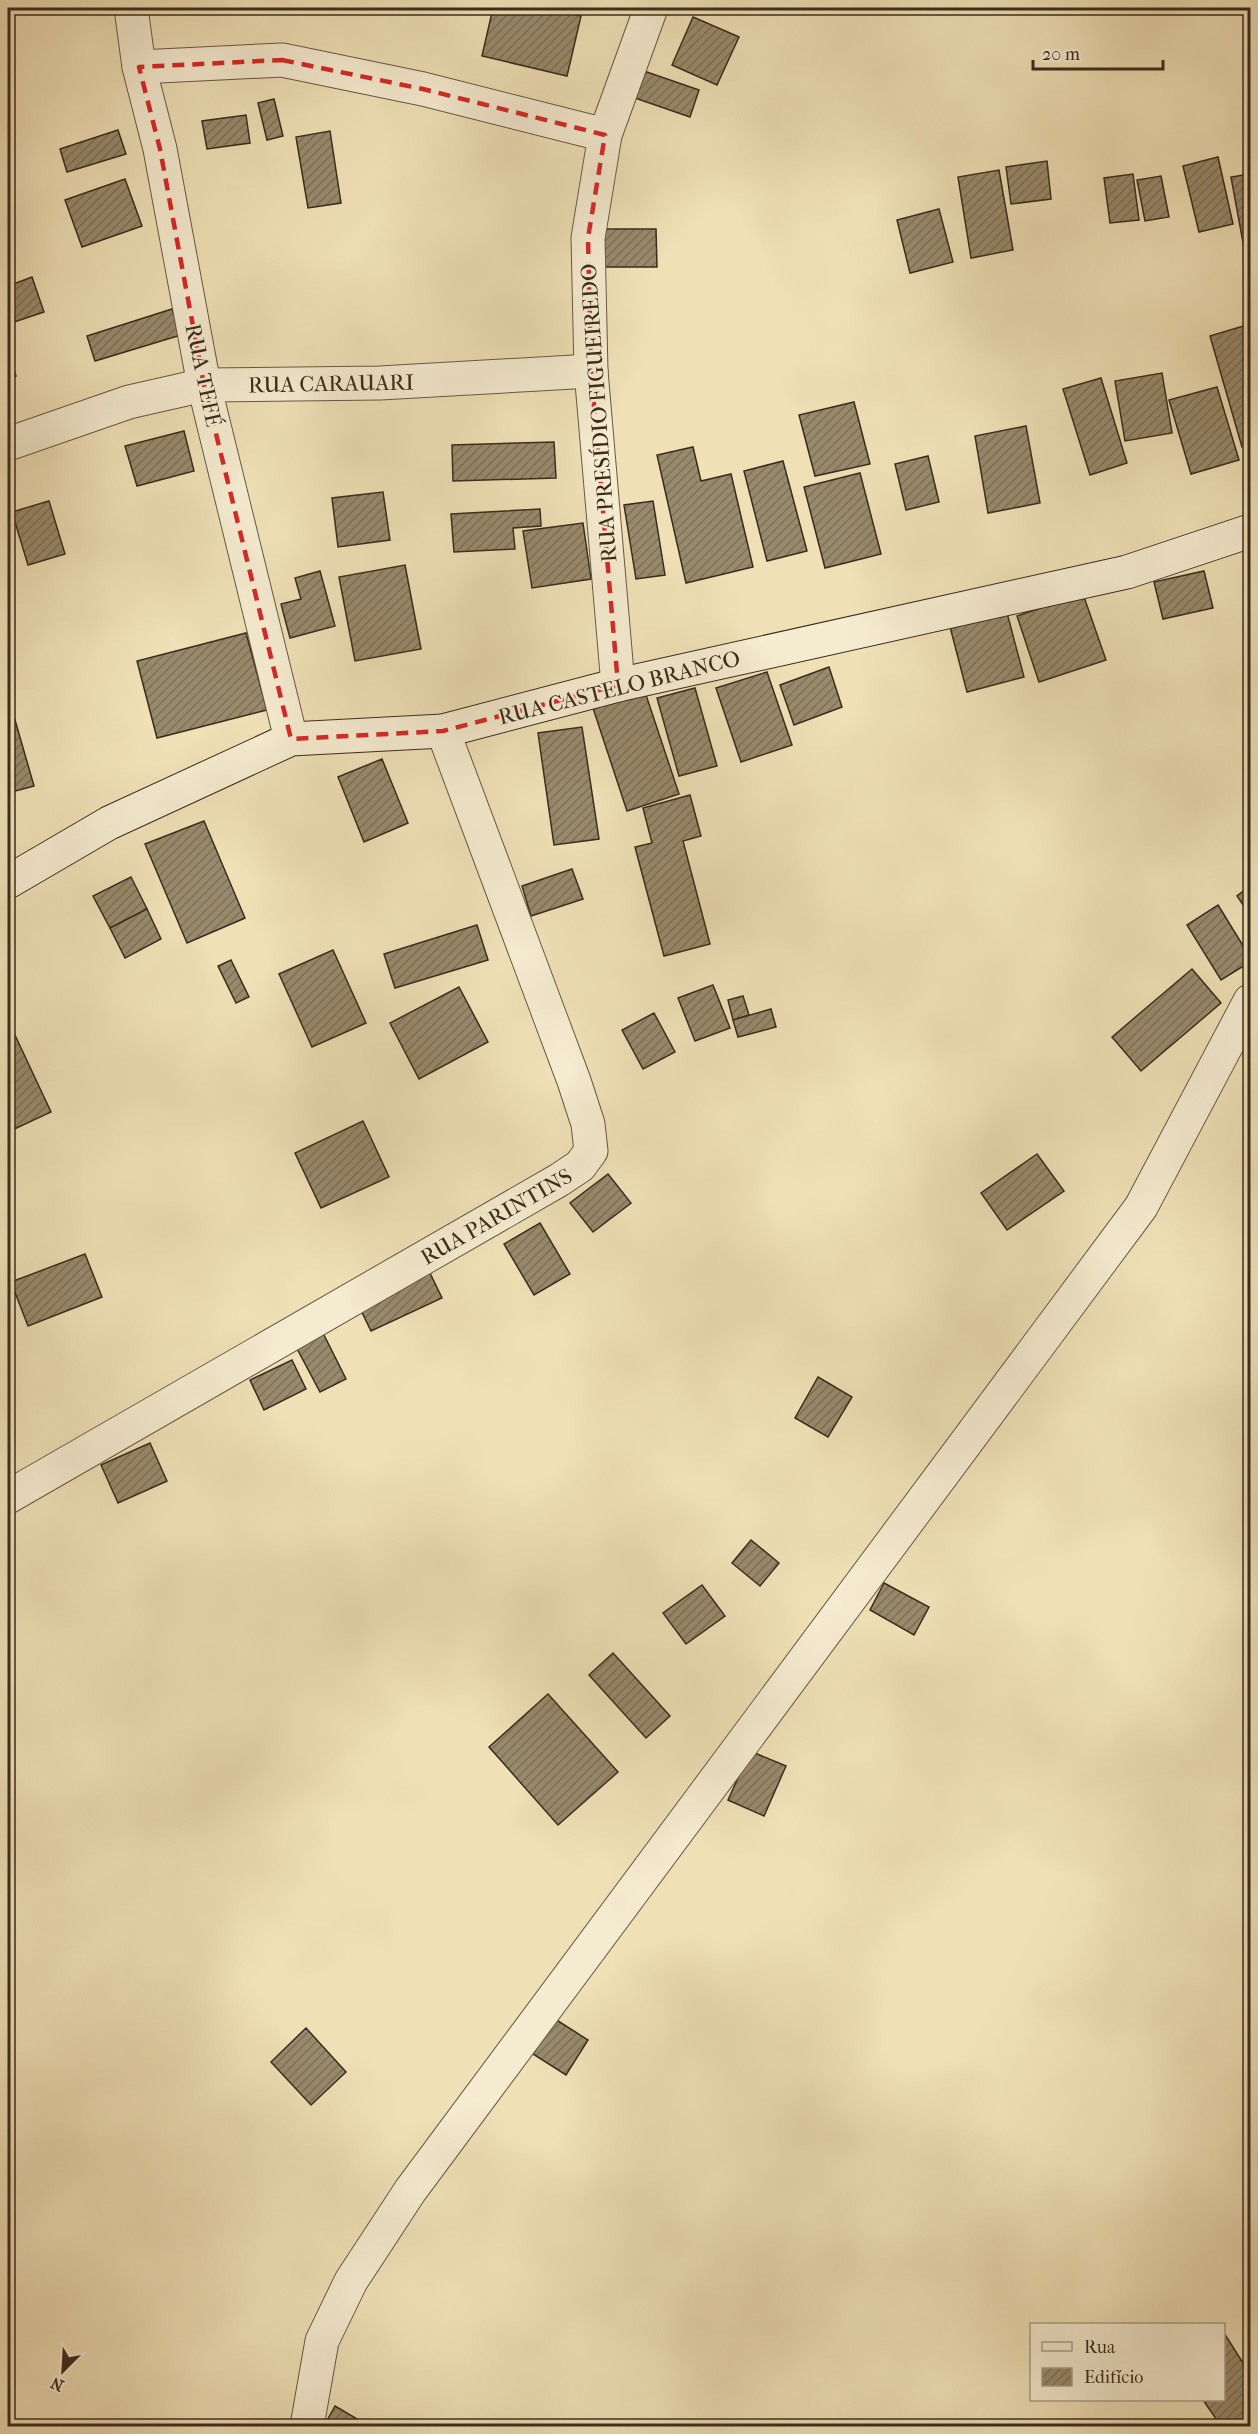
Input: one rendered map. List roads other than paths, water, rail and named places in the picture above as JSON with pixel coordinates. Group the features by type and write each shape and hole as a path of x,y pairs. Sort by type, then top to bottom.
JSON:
{"street":[{"name":"RUA TEFÉ","path":"131,8 139,67 160,149 204,385 291,739"},
{"name":"RUA PRESÍDIO FIGUEIREDO","path":"618,685 591,371 588,238 605,135 651,8"},
{"path":"139,67 282,60 423,88 605,135"},
{"name":"RUA CARAUARI","path":"8,444 129,402 204,385 380,383 591,371"},
{"name":"RUA CASTELO BRANCO","path":"8,882 109,824 291,739 443,731 618,685 1126,572 1251,531"},
{"name":"RUA PARINTINS","path":"8,1497 551,1185 580,1166 591,1151 588,1124 573,1081 443,731"},
{"path":"308,2427 322,2341 351,2281 410,2191 1141,1207 1251,1001"}]}
